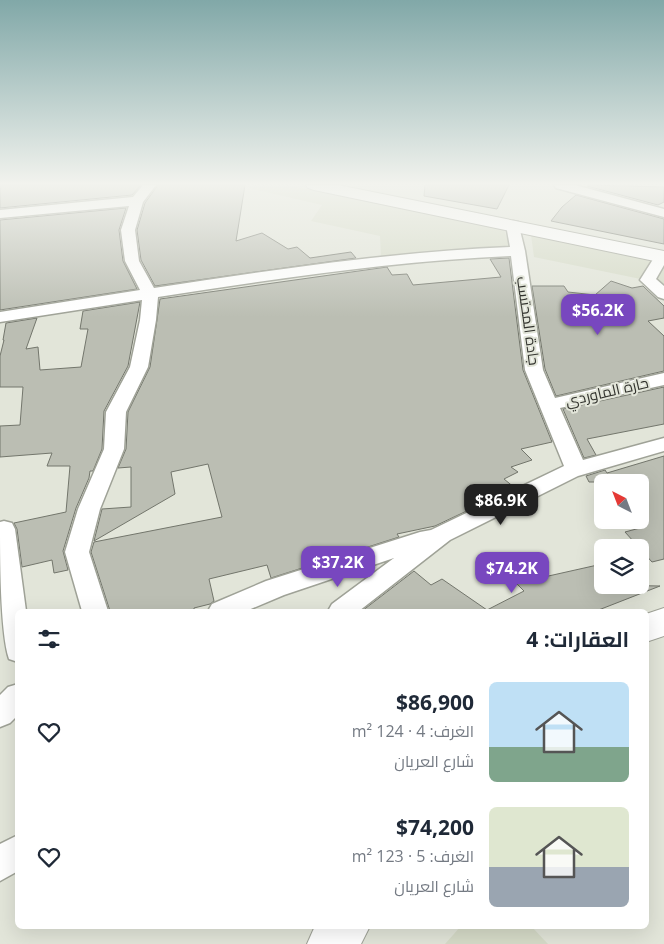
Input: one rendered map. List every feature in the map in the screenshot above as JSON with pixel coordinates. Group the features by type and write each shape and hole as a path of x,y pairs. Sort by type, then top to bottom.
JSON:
{"main road":[{"path":"535,229 663,253"},
{"path":"559,229 663,253"},
{"path":"649,628 664,621"},
{"path":"330,944 343,929"}],"street":[{"path":"94,609 77,552 89,509 114,449 116,412 139,367 148,320 150,295 132,261 128,229"},
{"name":"جادة المحتسب","path":"514,229 534,370 576,469"},
{"path":"0,317 361,262 448,254 518,251"},
{"path":"663,253 648,280 664,294"},
{"name":"حارة الماوردي","path":"549,405 664,379"},
{"path":"226,609 275,588 442,534 576,469 664,444"},
{"path":"4,529 15,625"},
{"path":"344,609 442,534"},
{"path":"0,693 15,691"},
{"path":"0,714 15,699"},
{"path":"0,864 15,853"}],"shaded area":[{"path":"348,229 504,229 510,248 445,250 381,256 380,236"},
{"path":"531,235 664,264 664,285 534,257"},
{"path":"458,929 534,929 548,944 445,944"}],"building":[{"path":"0,229 119,229 123,261 137,289 0,310"},
{"path":"238,229 236,241 262,233 288,249 297,247 310,258 351,252 356,258 155,286 141,260 137,230"},
{"path":"591,229 664,229 664,244"},
{"path":"509,258 523,370 552,442 521,449 532,460 511,467 518,472 504,479 515,488 435,526 397,534 399,537 271,578 267,565 209,579 214,601 194,609 109,609 91,552 94,542 222,517 208,464 171,472 175,494 94,541 102,509 131,507 131,467 118,468 126,449 128,412 150,367 160,299 387,267 392,275 407,274 413,285 501,277 490,259"},
{"path":"611,281 632,288 643,286 664,306 664,318 648,321 664,336 664,371 556,396 545,369 532,286 564,286 568,292 595,295"},
{"path":"140,302 128,366 104,411 102,449 93,471 90,471 63,551 68,570 54,573 52,560 22,567 17,529 14,523 66,512 70,466 47,466 52,453 0,457 0,426 20,425 23,387 0,387 0,356 6,323 37,318 26,349 38,347 40,370 81,367 88,329 80,329 83,311"},
{"path":"664,387 664,424 587,439 596,455 584,458 563,409"},
{"path":"664,456 664,559 652,562 649,559 649,539 631,539 625,532 636,529 649,529 649,474 594,474 594,482 589,482 586,476 605,470 607,473"},
{"path":"594,566 594,594 640,594 601,609 489,609 524,591 511,578 538,571 544,577"},
{"path":"414,571 431,585 442,579 486,609 365,609"},
{"path":"649,586 660,586 649,590"}]}
